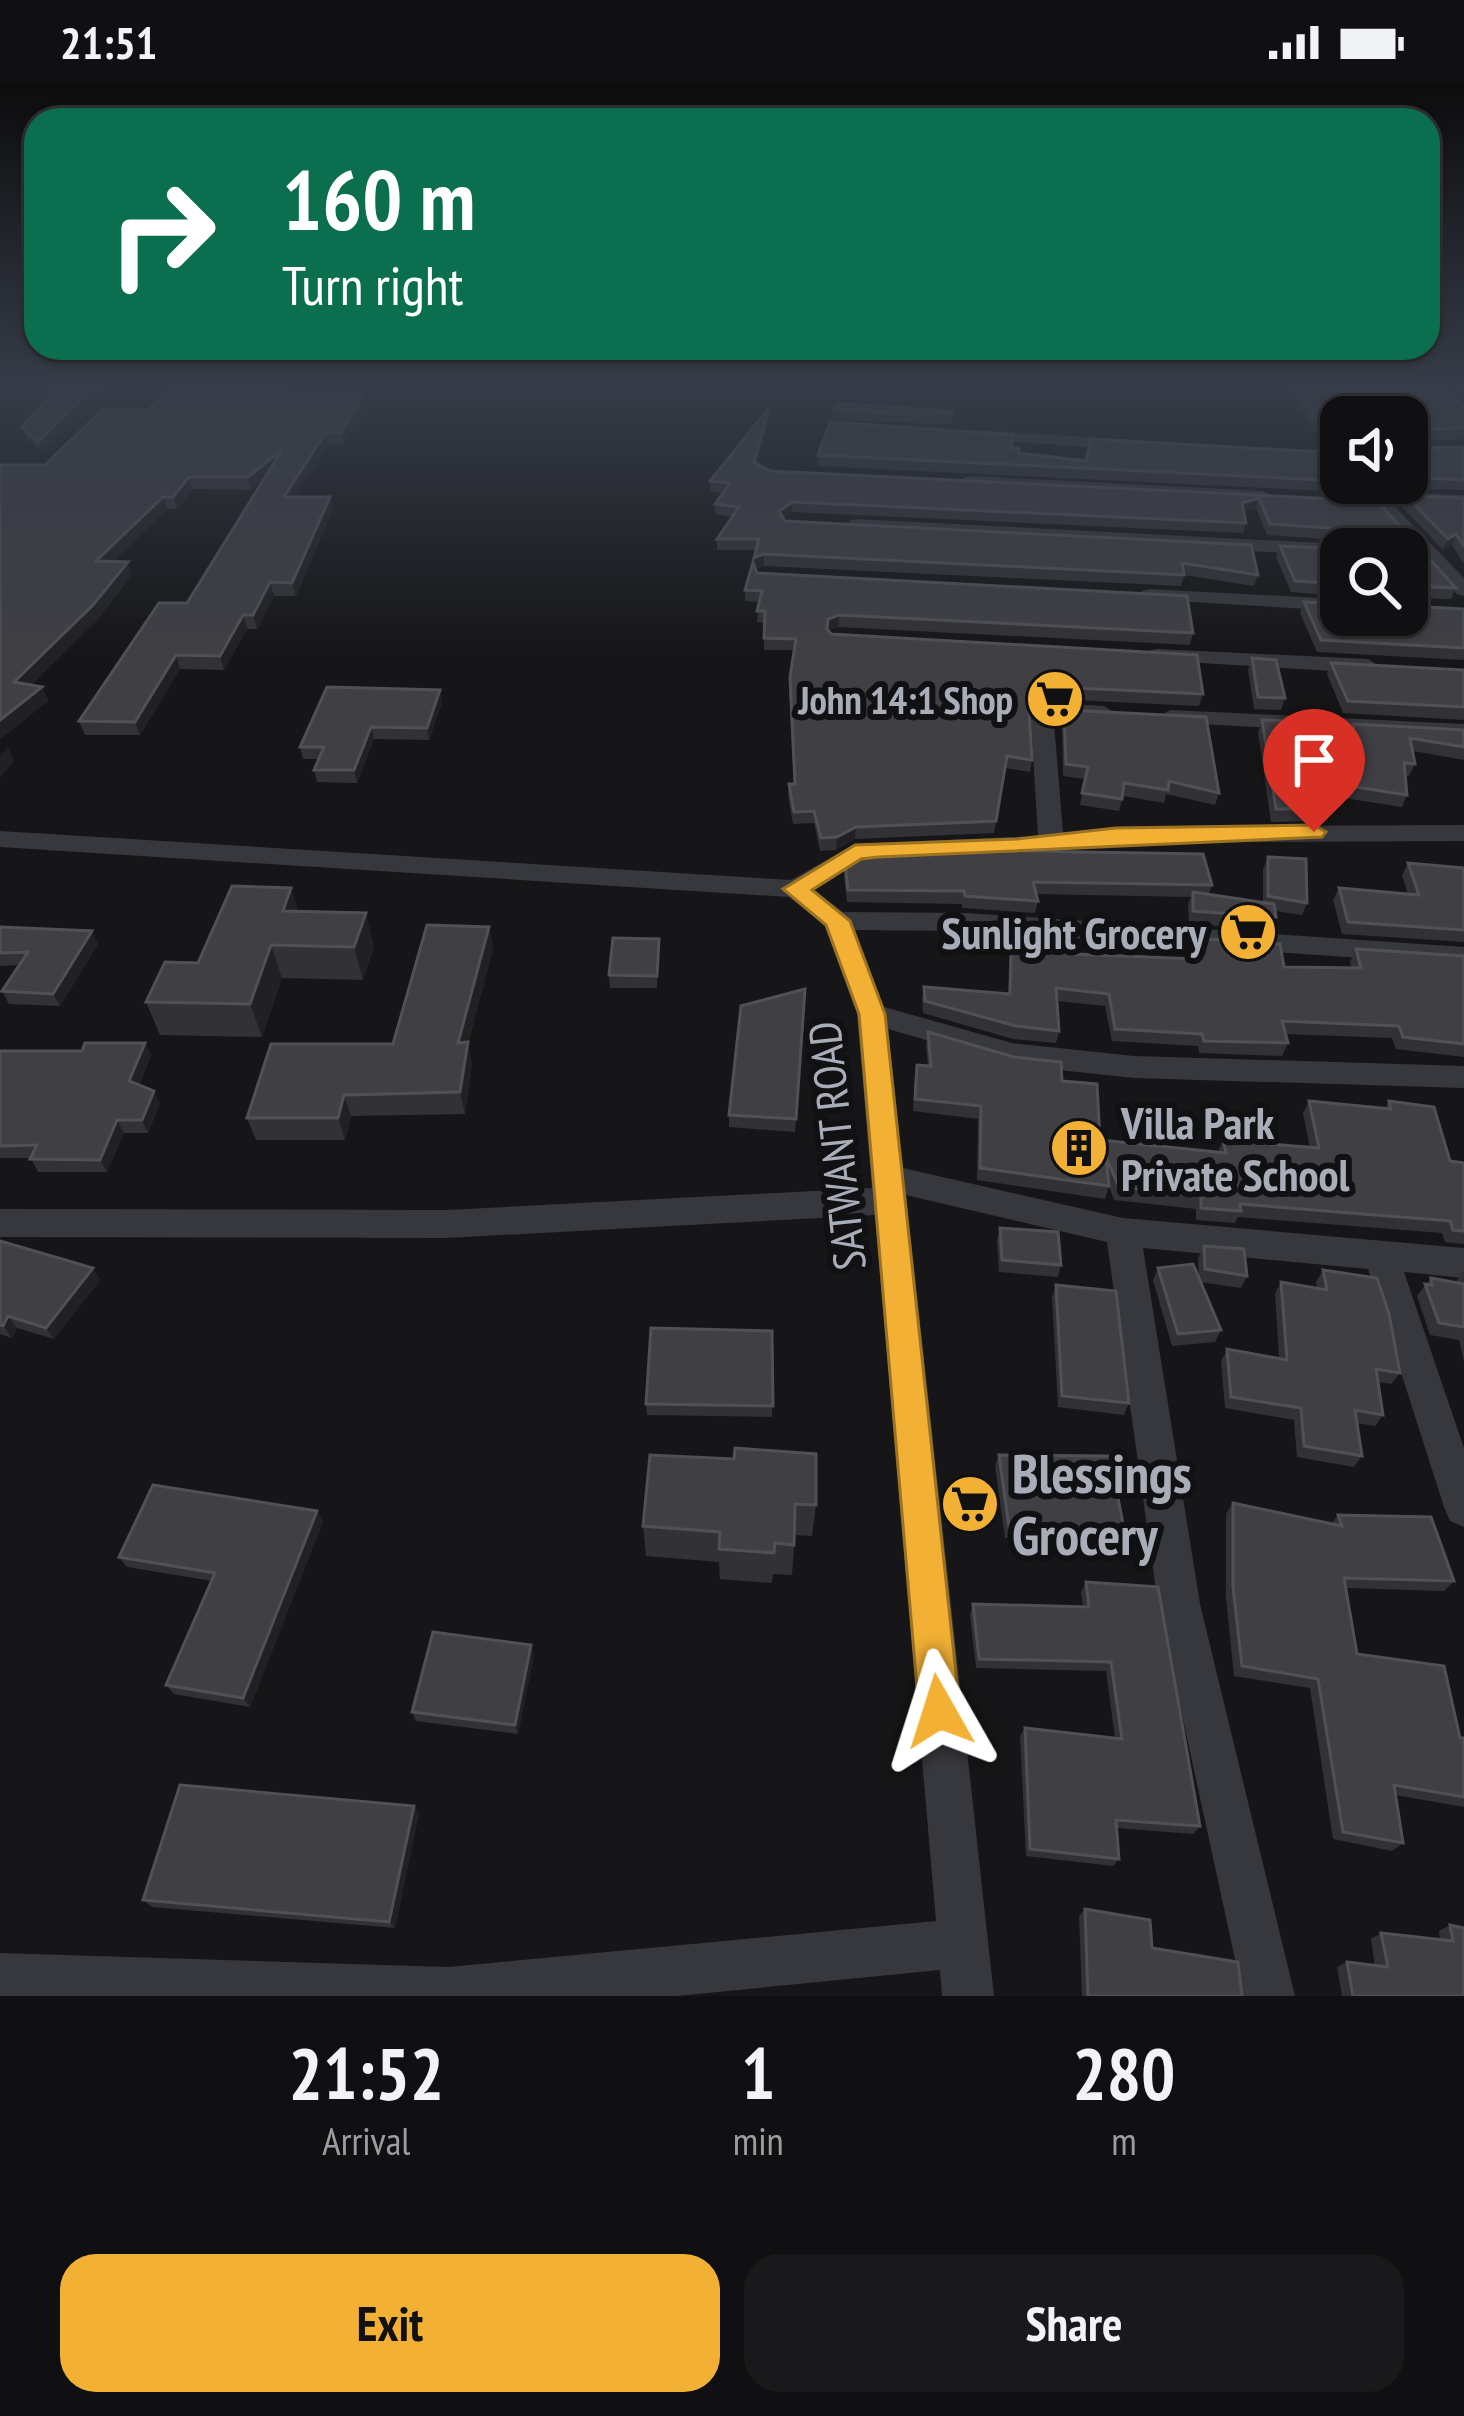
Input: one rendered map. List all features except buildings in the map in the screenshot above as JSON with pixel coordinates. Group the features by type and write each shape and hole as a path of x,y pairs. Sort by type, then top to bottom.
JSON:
{"street":[{"path":"955,481 1288,498"},
{"path":"1428,497 1464,500"},
{"path":"1391,504 1410,528"},
{"path":"837,524 1320,549"},
{"path":"1428,550 1464,590"},
{"path":"1135,594 1320,604"},
{"path":"1138,653 1387,668"},
{"path":"1051,840 1045,715 1055,710 1464,730"},
{"path":"796,889 855,852 1017,846 1138,835 1464,833"},
{"path":"0,839 796,889 837,921 967,922 1464,956"},
{"name":"SATWANT ROAD","path":"837,921 872,1014 968,1996"},
{"path":"872,1014 1012,1054 1180,1069 1464,1077"},
{"path":"0,1223 447,1224 887,1189 1123,1232 1464,1263"},
{"path":"1123,1232 1179,1604 1269,1996"},
{"path":"1381,1255 1464,1507"},
{"path":"0,1978 448,1993 962,1943"}],"place":[{"name":"John 14:1 Shop","path":"1055,699"},
{"name":"Sunlight Grocery","path":"1248,932"},
{"name":"Villa Park Private School","path":"1079,1148"},
{"name":"Blessings Grocery","path":"970,1504"}],"route":[{"path":"939,1711 872,1014 837,921 796,889 855,852 1017,846 1116,836 1314,832"}]}
